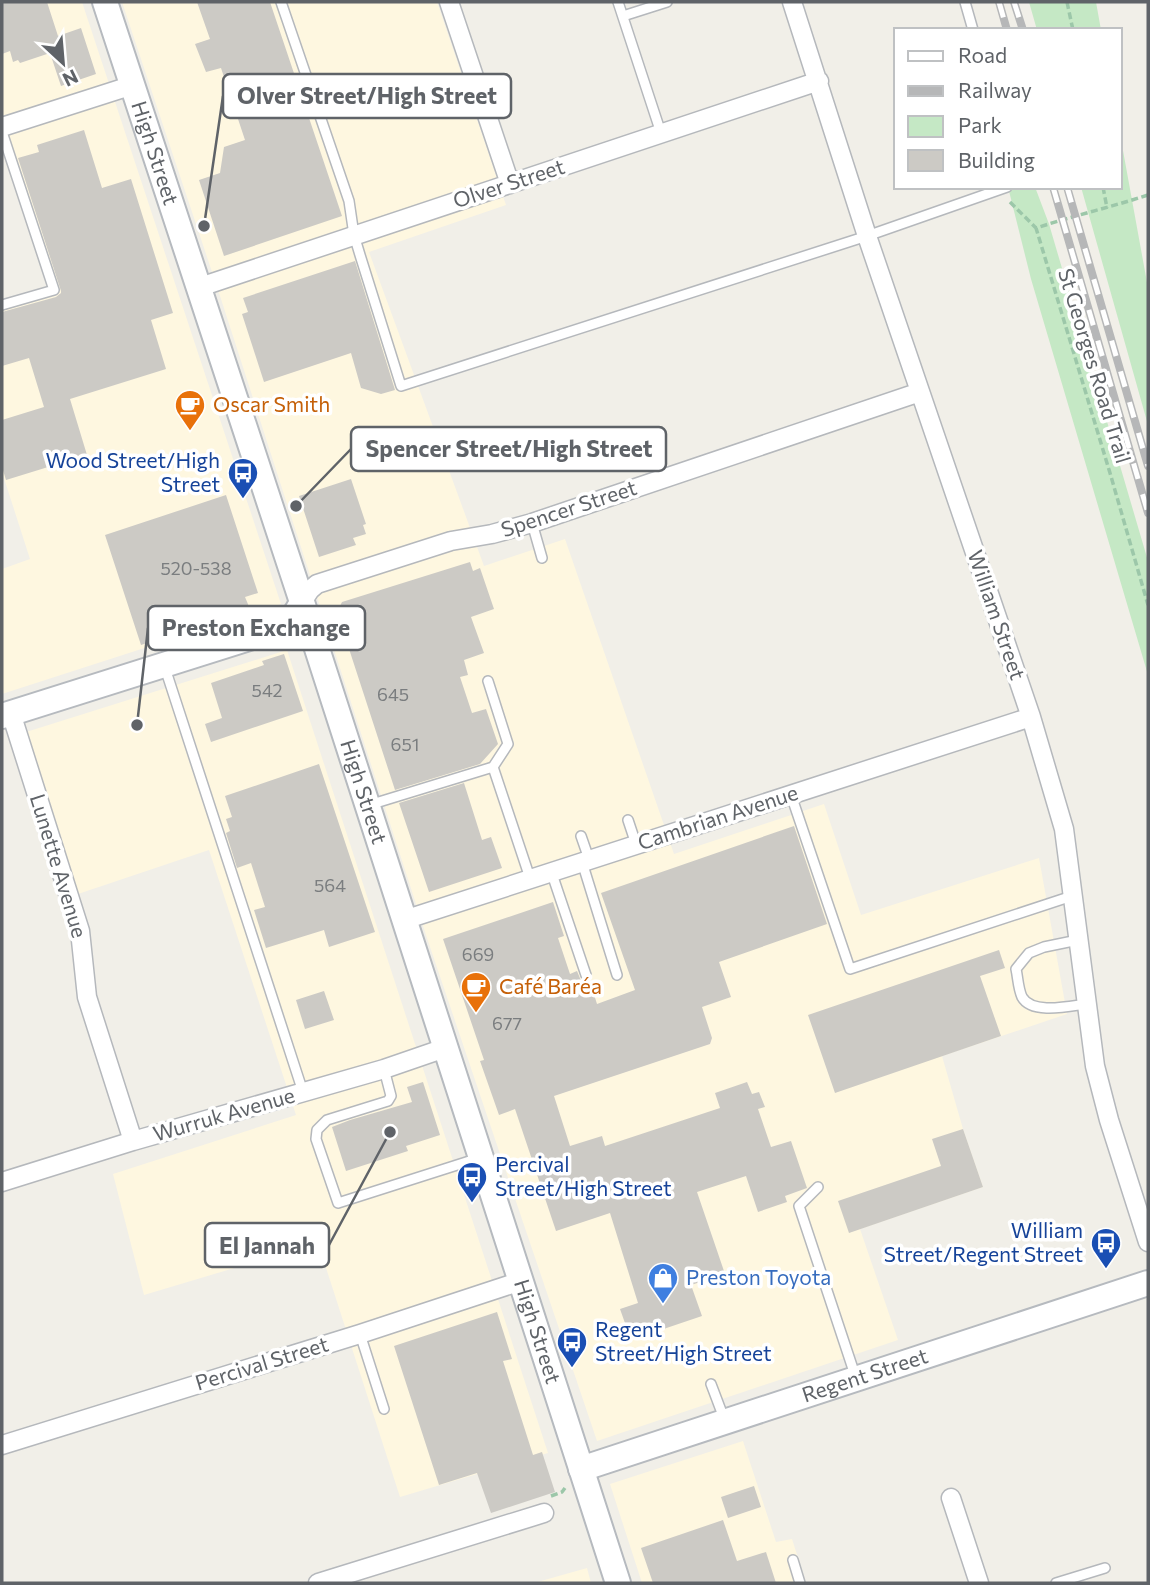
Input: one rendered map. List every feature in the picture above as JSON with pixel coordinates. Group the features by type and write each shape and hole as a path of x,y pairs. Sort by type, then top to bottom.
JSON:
{"main road":[{"name":"High Street","path":"105,2 200,287 618,1583"},
{"path":"6,715 278,629 287,624 302,602"},
{"name":"Regent Street","path":"581,1469 1148,1283"}],"street":[{"path":"449,2 510,184"},
{"name":"William Street","path":"792,2 867,236 1031,717 1064,829 1096,1066 1148,1242"},
{"name":"Olver Street","path":"200,287 819,81"},
{"path":"2,126 133,85"},
{"name":"Spencer Street","path":"302,602 317,584 451,541 532,523 920,392"},
{"name":"Lunette Avenue","path":"6,715 80,931 87,997 133,1141"},
{"name":"Cambrian Avenue","path":"404,920 1031,717"},
{"name":"Wurruk Avenue","path":"2,1182 133,1141 384,1069 445,1048"},
{"name":"Percival Street","path":"2,1445 521,1281"},
{"path":"951,1498 979,1583"},
{"path":"318,1583 540,1514"}],"lane":[{"path":"281,2 346,194 354,235 401,386 867,236 1003,189"},
{"path":"618,2 661,133"},
{"path":"623,16 667,2"},
{"path":"965,2 972,28"},
{"path":"2,126 54,290 2,305"},
{"path":"532,523 542,558"},
{"path":"164,665 303,1092"},
{"path":"368,806 493,767 508,744 488,681"},
{"path":"493,767 530,878"},
{"path":"791,794 850,969 1072,896"},
{"path":"628,820 636,844"},
{"path":"581,836 585,860 618,975"},
{"path":"551,871 586,975"},
{"path":"1078,940 1029,953 1016,969 1023,999 1031,1006 1056,1008 1086,1004"},
{"path":"384,1069 391,1096 388,1101 327,1120 317,1130 316,1139 338,1203 481,1158"},
{"path":"818,1187 799,1206 856,1380"},
{"path":"360,1334 384,1409"},
{"path":"711,1384 725,1422"},
{"path":"793,1560 800,1583"},
{"path":"1056,1583 1105,1568"}],"path":[{"path":"1067,2 1073,28"},
{"path":"1103,189 1107,208"},
{"path":"997,192 1036,228 1148,195"},
{"name":"St Georges Road Trail","path":"1036,228 1148,605"},
{"path":"540,1514 532,1502 562,1492 581,1469"}],"shaded area":[{"path":"2,2 82,2 281,604 2,694 2,569 30,559 2,472 2,309 51,293 2,145"},
{"path":"122,2 437,2 506,205 369,252 484,566 565,539 674,854 824,804 861,915 1039,858 1067,1014 942,1056 983,1187 860,1229 898,1340 597,1441 426,935 221,299"},
{"path":"287,650 548,1453 400,1497 318,1243 144,1295 113,1174 296,1115 209,850 75,895 23,733"},
{"path":"743,1441 776,1542 792,1539 806,1583 642,1583 610,1484"},
{"path":"587,1568 591,1583 534,1583"}],"green space":[{"path":"1029,2 1096,2 1101,28 1036,28"},
{"path":"1122,145 1148,288 1148,425 1082,189 1122,189"},
{"path":"1008,189 1036,189 1049,224 1148,561 1148,675 1031,279"}],"building":[{"path":"2,2 47,2 58,36 81,28 96,74 61,86 50,53 20,63 18,60 13,62 10,51 2,54"},
{"path":"197,2 270,2 342,216 224,256 199,180 220,173 224,147 245,140 221,68 206,72 195,44 210,39"},
{"path":"84,130 102,188 131,179 173,313 151,320 166,369 70,399 87,455 6,480 2,467 2,420 44,407 29,358 2,366 2,312 56,297 61,293 18,158 39,152 37,145"},
{"path":"355,261 395,390 381,394 361,388 351,353 264,382 242,314 248,312 243,298"},
{"path":"351,479 366,524 363,525 366,534 353,538 356,545 319,557 299,496"},
{"path":"226,495 258,593 245,597 250,609 141,645 105,535"},
{"path":"470,562 473,571 480,568 494,609 471,617 484,653 464,660 468,675 460,677 472,713 486,709 498,744 480,764 395,790 337,612 342,602"},
{"path":"284,654 303,711 211,742 205,724 222,718 211,683 264,665 262,661"},
{"path":"319,764 375,932 329,947 324,930 266,948 254,910 265,907 251,863 237,868 226,833 230,831 226,819 232,817 225,796"},
{"path":"464,783 482,840 491,837 502,868 429,892 399,803"},
{"path":"794,826 827,924 719,962 731,997 702,1007 712,1038 710,1044 554,1096 570,1146 602,1136 605,1146 720,1108 715,1093 747,1082 752,1094 759,1092 765,1107 758,1109 771,1147 791,1141 807,1188 785,1196 787,1202 758,1212 746,1176 697,1192 725,1274 691,1285 702,1316 631,1340 620,1309 638,1303 610,1213 556,1231 515,1109 499,1115 480,1061 484,1060 443,939 553,902 564,936 558,938 570,974 577,971 584,988 591,985 597,1004 635,990 601,893"},
{"path":"999,950 1005,968 980,976 1001,1036 835,1093 808,1015"},
{"path":"324,991 334,1020 305,1029 296,1000"},
{"path":"423,1082 440,1135 406,1146 408,1151 346,1171 332,1127 412,1102 407,1087"},
{"path":"963,1129 983,1187 849,1233 838,1201 941,1166 932,1139"},
{"path":"497,1312 512,1359 503,1361 533,1455 542,1452 555,1492 491,1513 477,1473 439,1485 394,1346"},
{"path":"754,1486 761,1507 728,1518 721,1497"},
{"path":"723,1520 737,1561 766,1552 776,1583 653,1583 641,1548"}],"railway":[{"path":"999,2 1006,28"},
{"path":"1014,2 1022,28"},
{"path":"1054,189 1148,513"},
{"path":"1068,189 1148,466"}],"place":[{"name":"Olver Street/High Street","path":"204,226"},
{"name":"Oscar Smith","path":"190,432"},
{"name":"Wood Street/High Street","path":"243,500"},
{"name":"Spencer Street/High Street","path":"296,506"},
{"name":"Preston Exchange","path":"137,725"},
{"name":"Café Baréa","path":"476,1014"},
{"name":"El Jannah","path":"390,1132"},
{"name":"Percival Street/High Street","path":"472,1204"},
{"name":"William Street/Regent Street","path":"1106,1270"},
{"name":"Preston Toyota","path":"663,1305"},
{"name":"Regent Street/High Street","path":"572,1369"}]}
